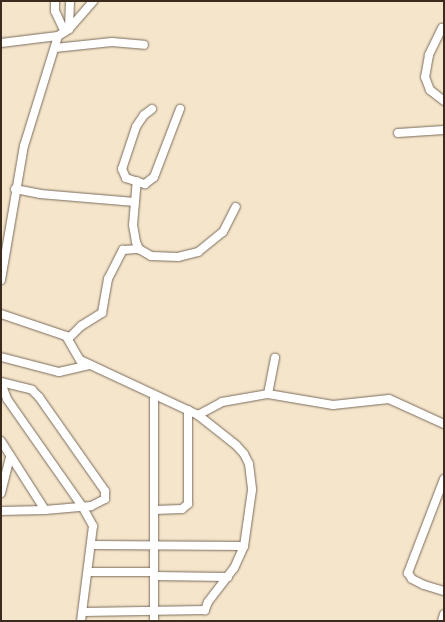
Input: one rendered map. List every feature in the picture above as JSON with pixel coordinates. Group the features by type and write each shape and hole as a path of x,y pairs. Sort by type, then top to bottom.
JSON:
{"street":[{"path":"55,1 55,11 64,32"},
{"path":"64,32 70,1"},
{"path":"1,280 15,189 30,122 55,48 64,32 93,1"},
{"path":"442,28 429,56 424,77 430,90 444,101"},
{"path":"1,43 64,32"},
{"path":"55,48 112,42 144,45"},
{"path":"152,109 141,118 124,159 123,175 147,184 154,177 180,109"},
{"path":"398,133 444,130"},
{"path":"137,181 133,225 139,249"},
{"path":"15,189 40,194 135,202"},
{"path":"69,338 81,326 102,313 108,279 124,250 139,249 151,256 178,257 198,252 223,232 236,207"},
{"path":"1,314 69,338 77,356 90,365 198,415 236,445 246,458 252,490 244,546 228,577 208,602 205,610 83,612"},
{"path":"1,357 59,372 90,365"},
{"path":"268,394 275,358"},
{"path":"1,382 9,402 82,506 93,526 93,545 81,621"},
{"path":"1,382 36,393 105,491 104,501 82,506 45,510 1,511"},
{"path":"198,415 222,402 268,394 333,405 389,399 442,420"},
{"path":"154,395 156,544 154,574 154,621"},
{"path":"155,510 182,509 188,504 188,410"},
{"path":"1,441 45,510"},
{"path":"1,493 10,456"},
{"path":"444,479 408,573 412,579 424,586 444,591"},
{"path":"93,545 156,544 244,546"},
{"path":"89,572 228,577"},
{"path":"442,621 444,614"}]}
